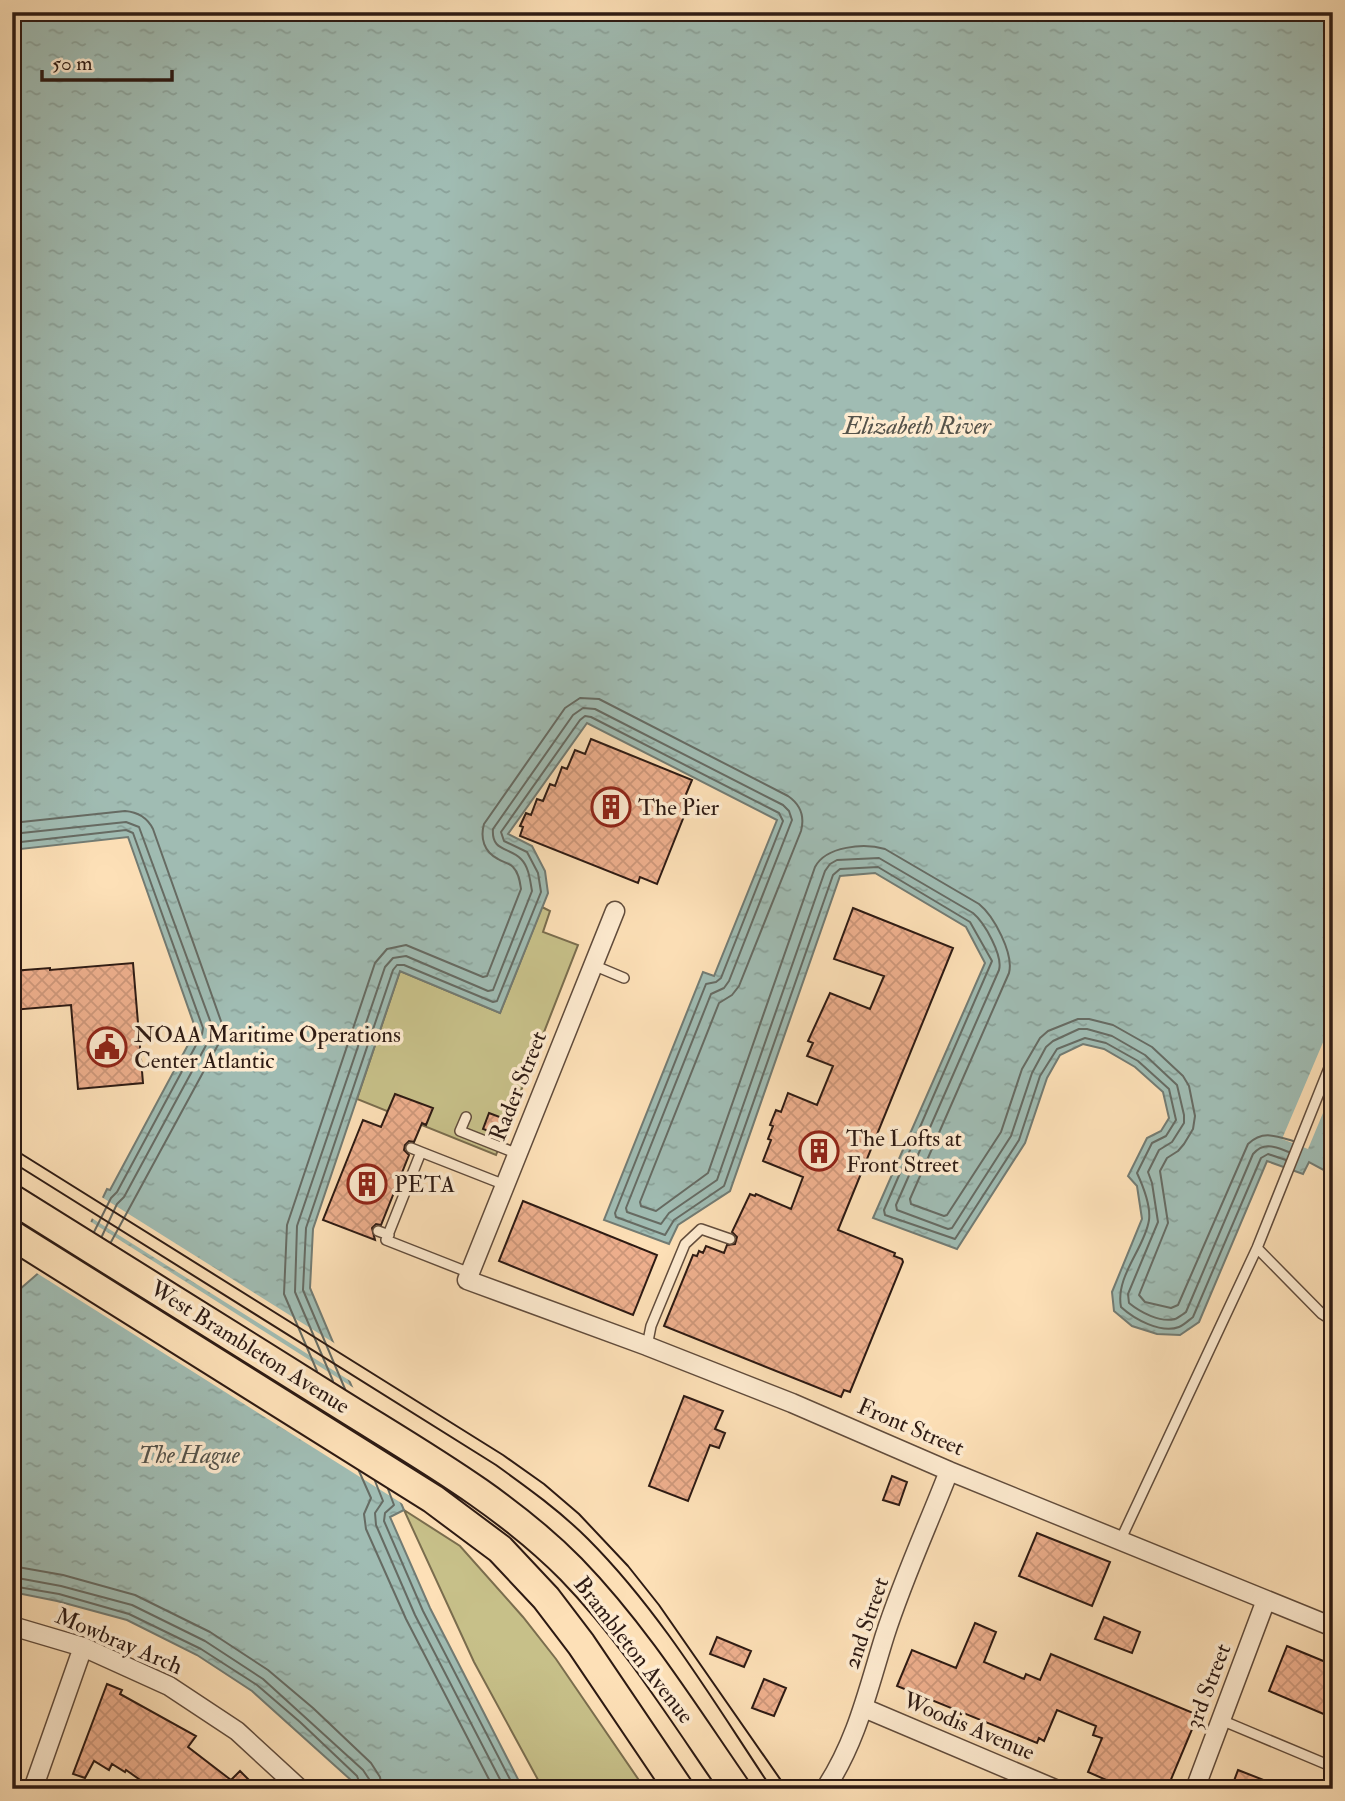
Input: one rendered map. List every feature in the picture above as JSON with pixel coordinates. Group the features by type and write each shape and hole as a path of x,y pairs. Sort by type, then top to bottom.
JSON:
{"main road":[{"name":"West Brambleton Avenue","path":"12,1199 406,1446 485,1499"},
{"name":"West Brambleton Avenue","path":"12,1235 405,1481 470,1525"},
{"name":"Brambleton Avenue","path":"485,1499 553,1552 592,1592 656,1672 736,1789"},
{"name":"Brambleton Avenue","path":"470,1525 500,1549 546,1598 581,1644 680,1789"}],"street":[{"name":"Rader Street","path":"468,1277 615,911"},
{"name":"Front Street","path":"468,1277 792,1403 949,1471 1333,1627"},
{"name":"2nd Street","path":"825,1789 843,1759 864,1709 891,1619 949,1471"},
{"name":"3rd Street","path":"1195,1789 1266,1600"},
{"name":"Mowbray Arch","path":"12,1626 83,1647 169,1686 237,1731 300,1789"},
{"path":"33,1789 83,1647"},
{"name":"Woodis Avenue","path":"864,1709 1055,1789"}],"lane":[{"path":"593,965 624,978"},
{"path":"1120,1541 1257,1248 1333,1058"},
{"path":"466,1117 460,1131 518,1154"},
{"path":"468,1277 386,1240 416,1150 505,1185"},
{"path":"647,1346 651,1326 685,1244 701,1229 730,1239"},
{"path":"379,1231 389,1235"},
{"path":"1257,1248 1322,1314 1333,1321"},
{"path":"1221,1720 1333,1767"}],"shaded area":[{"path":"542,907 550,911 543,932 578,945 496,1155 357,1099 400,971 500,1013"},
{"path":"404,1510 460,1546 523,1617 556,1659 645,1789 543,1789 474,1662"}],"water":[{"name":"Elizabeth River","path":"12,12 1333,12 1333,1175 1309,1162 1303,1174 1267,1161 1199,1322 1180,1335 1157,1334 1132,1326 1114,1311 1112,1292 1142,1219 1137,1186 1128,1176 1147,1138 1161,1131 1169,1118 1163,1092 1135,1067 1104,1049 1083,1044 1060,1055 1047,1078 1025,1143 957,1249 873,1218 985,963 966,927 875,873 840,876 730,1191 678,1225 669,1244 604,1220 703,972 714,976 777,820 587,723 508,834 532,846 545,871 548,893 500,1013 400,971 313,1229 310,1288 404,1510 390,1517 430,1608 523,1789 357,1789 352,1781 252,1691 197,1655 127,1620 12,1592 12,1296 87,1231 107,1189 110,1190 196,1030 128,837 12,850"}],"pier":[{"path":"1324,1040 1333,1043 1333,1089 1308,1149 1282,1139"},
{"path":"100,1196 339,1346 355,1384 90,1217"},
{"path":"88,1220 357,1390 406,1506 35,1272 84,1229"}],"building":[{"name":"The Pier","path":"591,739 692,780 684,799 690,801 657,884 640,877 638,883 520,836 523,827 520,826 526,813 531,815 537,799 543,801 550,784 555,786 562,767 567,769 575,750 585,754"},
{"name":"The Lofts at Front Street","path":"853,908 953,948 838,1230 895,1253 894,1256 903,1262 850,1392 844,1390 841,1397 664,1326 693,1255 697,1256 699,1251 703,1253 706,1246 724,1253 727,1245 735,1244 737,1237 732,1232 750,1194 791,1209 803,1177 763,1161 771,1140 768,1139 773,1126 770,1125 776,1110 781,1112 788,1093 817,1105 833,1066 807,1056 813,1043 808,1041 830,993 870,1009 884,976 834,959"},
{"name":"NOAA Maritime Operations Center Atlantic","path":"133,963 143,1083 78,1089 71,1005 12,1010 12,971"},
{"name":"PETA","path":"395,1094 433,1108 426,1125 422,1123 414,1142 409,1141 405,1145 404,1150 409,1155 381,1225 376,1224 372,1228 375,1240 323,1220 363,1120 381,1127"},
{"path":"489,1113 505,1119 499,1135 483,1129"},
{"path":"523,1201 657,1255 633,1315 499,1261"},
{"path":"684,1396 723,1411 715,1429 725,1433 719,1448 710,1445 688,1501 649,1486"},
{"path":"892,1476 907,1482 899,1505 883,1500"},
{"path":"1037,1533 1110,1562 1092,1606 1019,1576"},
{"path":"1104,1617 1140,1632 1132,1653 1095,1639"},
{"path":"975,1623 996,1632 984,1662 1024,1679 1026,1674 1040,1680 1051,1654 1198,1715 1167,1789 1127,1789 1088,1772 1102,1738 1093,1735 1096,1726 1057,1710 1044,1741 1039,1738 1037,1743 897,1686 912,1650 956,1668"},
{"path":"717,1637 751,1651 744,1667 710,1654"},
{"path":"1287,1646 1333,1665 1333,1718 1269,1691"},
{"path":"764,1679 786,1688 774,1716 752,1708"},
{"path":"107,1684 122,1690 120,1694 196,1736 188,1747 231,1780 240,1771 258,1789 171,1789 159,1780 153,1789 126,1770 125,1772 112,1764 109,1770 94,1761 85,1778 73,1774"},
{"path":"1238,1770 1284,1788 1284,1789 1231,1789"}],"tram line":[{"path":"12,1148 503,1455 544,1484 579,1514 628,1566 659,1605 787,1789"},
{"path":"12,1162 496,1465 555,1509 588,1539 640,1597 686,1660 772,1789"}],"place":[{"name":"The Pier","path":"611,807"},
{"name":"NOAA Maritime Operations Center Atlantic","path":"107,1047"},
{"name":"The Lofts at Front Street","path":"819,1151"},
{"name":"PETA","path":"367,1184"}],"water label":[{"name":"The Hague","path":"189,1455"}]}
